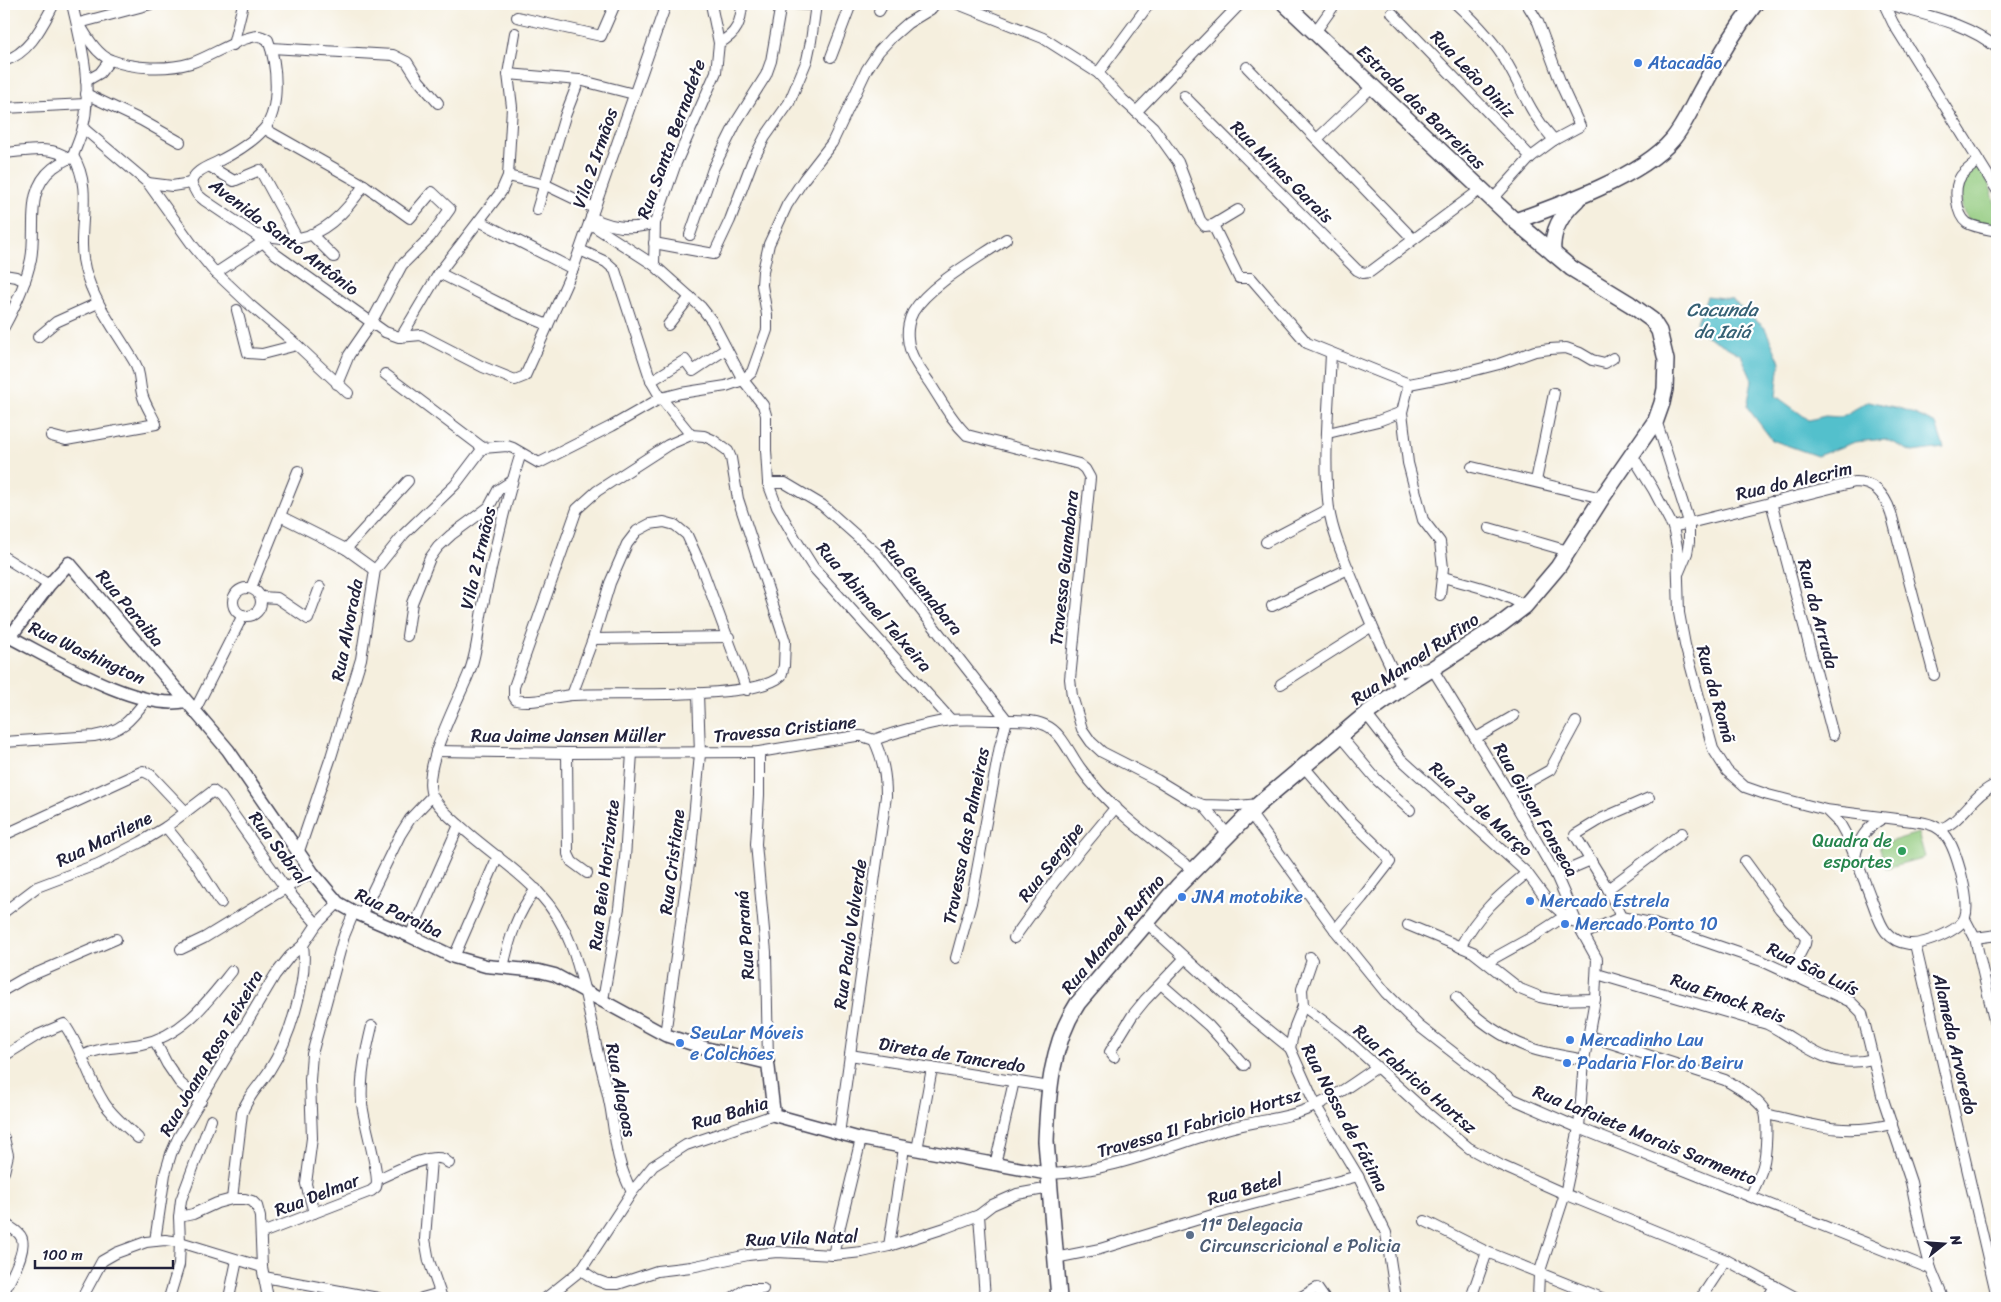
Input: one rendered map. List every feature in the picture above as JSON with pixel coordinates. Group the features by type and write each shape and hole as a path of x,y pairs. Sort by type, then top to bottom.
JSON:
{"main road":[{"name":"Estrada das Barreiras","path":"1285,4 1492,200 1533,236"},
{"path":"1515,220 1580,196 1632,172 1666,147 1679,130 1729,41 1755,4"},
{"path":"1553,253 1554,234 1557,224 1563,214 1580,196"},
{"name":"Rua Manoel Rufino","path":"1058,1298 1046,1141 1050,1087 1057,1048 1069,1016 1086,993 1193,870 1254,809 1366,714 1432,668 1500,625 1525,606 1550,577 1656,420 1662,403 1666,375 1664,345 1659,331 1652,320 1643,312 1588,279 1533,236"}],"street":[{"path":"4,61 23,51 54,4"},
{"path":"4,327 25,281 31,258 34,196 44,176 51,169 71,157 83,128 86,81 78,24 72,4"},
{"path":"78,24 152,4"},
{"path":"233,45 243,4"},
{"path":"517,17 601,36 615,4"},
{"name":"Vila 2 Irmãos","path":"401,337 415,335 425,337 483,367 515,380 525,376 573,269 666,4"},
{"path":"711,4 720,43"},
{"name":"Rua Santa Bernadete","path":"654,265 655,224 676,163 716,72 720,43 728,39 739,25 742,4"},
{"path":"690,235 712,169 737,121 766,75 781,4"},
{"path":"654,243 714,254 765,137 789,103 806,60 811,41 816,4 794,4"},
{"path":"831,57 851,4"},
{"path":"385,374 483,448 507,446 537,463 620,422 661,398 726,386 743,380 752,372 767,330 767,315 762,285 763,271 769,244 787,205 804,179 832,143 867,69 879,51 908,23 931,9 935,4"},
{"path":"958,4 984,8 1043,38 1098,73 1123,100 1153,127 1178,162 1202,224 1212,226 1238,210"},
{"path":"1098,73 1149,4"},
{"path":"1136,112 1240,4"},
{"path":"1315,32 1335,4"},
{"path":"1456,4 1490,39 1508,64 1537,121 1554,140"},
{"path":"1492,200 1531,157 1554,140 1580,127 1563,89 1538,22 1526,4"},
{"path":"1884,4 1893,22 1997,190"},
{"path":"1888,4 1964,29 1980,36 1997,48"},
{"name":"Rua Leão Diniz","path":"1392,13 1531,157"},
{"path":"78,24 95,47 110,60 137,66 172,67 190,64 249,38 262,36 268,40 276,82 271,114 265,128 245,146 195,175 191,183"},
{"path":"401,337 439,273 501,192 508,176 512,106 508,74 515,33"},
{"path":"271,48 393,55 407,62 419,81 438,103"},
{"path":"86,81 100,73 110,60"},
{"path":"1247,67 1413,239 1481,189"},
{"path":"508,74 579,80 634,94"},
{"path":"537,210 546,185 555,149 579,80"},
{"path":"1317,139 1372,86"},
{"name":"Rua Minas Garais","path":"1184,96 1357,270 1364,273 1370,272 1413,239"},
{"path":"4,108 86,99 141,120 180,142"},
{"path":"83,128 148,183 194,247 216,272 249,304 298,345 348,393"},
{"path":"265,128 364,185 410,218 432,192 450,209 430,237 402,265 371,323 348,355 337,384"},
{"path":"4,153 49,150 71,157 78,164 83,181 84,266 98,303 136,365 143,396 156,424 66,440 51,436"},
{"path":"1979,161 1963,173 1958,182 1959,212 1966,222 1997,231"},
{"path":"209,166 234,181 260,170 297,238"},
{"path":"508,176 546,185 601,222 628,227 644,227 655,224"},
{"name":"Avenida Santo Antônio","path":"148,183 172,186 191,183 197,194 204,200 259,238 274,253 321,285 371,323 386,332 401,337"},
{"path":"216,272 259,238 297,238 311,234 332,222 344,212 364,185"},
{"name":"Rua Abimael Telxeira","path":"592,216 654,265 690,297 712,321 743,380 763,405 766,415 768,483 787,526 813,566 951,720"},
{"path":"479,221 573,269"},
{"path":"1212,226 1239,278 1251,278 1306,343 1409,384 1456,375 1499,364 1535,351 1550,349 1566,348 1599,362 1606,363 1613,358"},
{"path":"311,234 334,257"},
{"name":"Travessa Guanabara","path":"1006,239 935,288 920,302 908,324 910,350 914,361 955,422 967,435 1079,464 1085,469 1090,478 1070,671 1072,696 1076,712 1082,729 1091,742 1102,752 1157,780 1190,800 1203,805 1238,806 1254,809"},
{"path":"580,250 606,262 615,270 652,381 661,398 691,435"},
{"path":"439,273 519,313 549,323"},
{"path":"4,275 25,281"},
{"path":"668,325 690,297"},
{"path":"38,337 56,322 98,303"},
{"path":"237,310 248,353 262,354 298,345"},
{"path":"652,381 686,360 693,371 726,349"},
{"path":"1330,353 1329,510 1348,569 1372,626 1402,688"},
{"path":"1409,384 1402,412 1411,481 1423,520 1440,542 1443,577 1440,595"},
{"path":"1536,481 1554,393"},
{"path":"1328,433 1378,421 1402,412"},
{"name":"Rua da Romã","path":"1656,420 1689,522 1687,553 1677,575"},
{"path":"691,435 704,436 714,440 728,451 731,458 738,499 785,641 785,660 782,676 770,684 747,690 698,693 572,695 516,700 514,697 514,687 577,509 597,491 621,475 668,445 691,435"},
{"name":"Rua Alvorada","path":"299,852 334,748 361,659 375,570 404,534 455,485 483,448"},
{"name":"Vila 2 Irmãos","path":"432,796 431,773 436,751 470,672 478,641 491,567 512,481 521,453"},
{"name":"Rua da Romã","path":"1632,455 1654,489 1673,527 1677,547 1679,613 1685,644 1713,749 1726,771 1745,787 1756,792 1826,810 1883,818"},
{"path":"1472,467 1602,498"},
{"path":"251,588 298,471"},
{"path":"407,636 412,603 430,558 438,547 451,535 489,507 498,490 512,481"},
{"path":"346,549 408,482"},
{"name":"Rua do Alecrim","path":"1673,527 1855,482 1863,482 1877,488 1891,513 1934,675"},
{"name":"Rua Guanabara","path":"768,483 785,483 822,505 877,554 1007,720"},
{"name":"Rua da Arruda","path":"1771,502 1833,735"},
{"path":"1266,542 1329,510"},
{"path":"280,516 346,549 375,570"},
{"path":"572,695 593,639 610,583 627,544 637,531 650,524 664,522 675,525 687,535 729,637 747,690"},
{"path":"1489,528 1568,551"},
{"path":"4,558 49,585 7,635"},
{"name":"Rua Paraiba","path":"49,585 69,564 190,706 248,778 312,872 338,903 357,914 410,936 454,958 486,966 539,971 555,975 665,1035 705,1048 768,1063"},
{"path":"1272,606 1348,569"},
{"path":"1443,577 1512,598 1525,606"},
{"path":"261,597 277,598 308,619 320,587"},
{"path":"251,588 258,592 261,597 261,606 256,613 247,616 243,615 234,607 233,599 239,590 251,588"},
{"path":"190,706 243,615"},
{"path":"1281,684 1372,626"},
{"name":"Rua Washington","path":"7,635 118,690 146,700 190,706"},
{"path":"593,639 729,637"},
{"path":"1393,672 1432,668"},
{"name":"Rua Gilson Fonseca","path":"1432,668 1509,793 1556,875 1577,923 1596,954 1598,962 1595,999 1584,1060 1579,1128 1565,1194 1539,1274 1538,1298"},
{"name":"Rua Cristiane","path":"665,1035 691,850 700,754 698,693"},
{"path":"4,742 94,736 109,733 130,721 146,700"},
{"name":"Rua 23 de Março","path":"1366,714 1401,759 1526,873 1547,900 1565,916 1577,923"},
{"path":"1476,738 1514,716"},
{"path":"874,740 887,735 951,720 1007,720 1037,723 1054,730 1082,771 1116,807 1193,870"},
{"name":"Travessa das Palmeiras","path":"956,958 971,903 1000,746 1007,720"},
{"path":"1509,793 1550,770 1576,722"},
{"name":"Travessa Cristiane","path":"700,754 759,752 856,736 874,740"},
{"path":"1340,736 1377,780 1410,810"},
{"name":"Rua Paulo Valverde","path":"839,1134 886,796 886,773 882,755 874,740"},
{"name":"Rua Jaime Jansen Müller","path":"436,751 700,754"},
{"name":"Rua Beio Horizonte","path":"603,1000 619,908 625,858 632,752"},
{"name":"Rua Paraná","path":"759,752 760,795 756,844 766,952 768,1063 774,1115"},
{"path":"568,753 568,854 572,862 587,873"},
{"path":"1304,767 1347,817 1390,860 1388,865 1335,930"},
{"path":"4,835 138,773 147,772 186,812"},
{"path":"1940,829 1952,823 1978,795 1997,784"},
{"name":"Rua Marilene","path":"4,912 37,887 98,864 166,827 210,792 215,792"},
{"name":"Rua Sobral","path":"215,792 286,889 317,924"},
{"path":"314,1213 306,1184 312,1138 310,1080 312,1054 344,936 410,819 432,796"},
{"name":"Rua Alagoas","path":"432,796 443,811 536,889 550,904 562,925 572,947 584,992 612,1117 619,1164 632,1192"},
{"path":"1584,934 1621,917 1608,889 1574,835 1603,818 1649,798"},
{"name":"Travessa Guanabara","path":"1203,805 1228,835"},
{"name":"Rua Sergipe","path":"1014,938 1066,867 1116,807"},
{"name":"Rua Lafaiete Morais Sarmento","path":"1254,809 1335,930 1386,993 1431,1036 1513,1099 1579,1128 1931,1269"},
{"path":"1826,810 1840,824 1878,918 1886,932 1899,942 1915,944 1955,930 1965,919"},
{"path":"1855,858 1860,839 1874,824 1883,818 1932,824 1948,837 1965,890 1967,902 1965,919 1975,938 1997,1033"},
{"path":"410,936 459,824"},
{"path":"166,827 196,864 221,903"},
{"path":"1608,889 1682,833"},
{"path":"454,958 498,856"},
{"path":"1556,875 1591,860"},
{"path":"1745,862 1780,909 1806,938 1806,944 1790,973"},
{"path":"180,949 204,938 312,872"},
{"path":"1460,947 1472,924 1494,900 1526,873"},
{"path":"503,968 518,915 536,889"},
{"name":"Rua Joana Rosa Teixeira","path":"156,1241 164,1174 178,1138 263,992 290,956 304,945 317,924 338,903"},
{"path":"1487,962 1540,933 1565,916"},
{"name":"Rua São Luís","path":"1621,917 1651,923 1762,961 1851,1002 1857,1007 1865,1023 1873,1059 1911,1182 1931,1269"},
{"name":"Rua Nossa de Fátima","path":"1147,923 1238,1006 1290,1048 1316,1106 1358,1176 1386,1233 1396,1298"},
{"path":"1408,925 1473,952 1520,989 1540,998 1555,1000 1595,999"},
{"path":"1975,938 1997,935"},
{"path":"4,990 23,978 116,939"},
{"name":"Alameda Arvoredo","path":"1915,944 1997,1297"},
{"path":"232,1199 242,1113 246,1101 271,1069 294,1013 304,973 304,945"},
{"path":"1290,1048 1295,1026 1303,1006 1301,992 1312,962 1310,957"},
{"path":"1114,1057 1110,1052 1132,1016 1185,958"},
{"path":"82,1056 101,1048 140,1045 156,1041 177,1030 197,1013 232,971"},
{"name":"Rua Enock Reis","path":"1597,974 1767,1024 1820,1057 1851,1063 1873,1059"},
{"path":"1161,984 1208,1026 1244,1065"},
{"path":"1456,997 1473,1014 1520,1043 1538,1050 1584,1060"},
{"name":"Rua Fabricio Hortsz","path":"1303,1006 1342,1035 1376,1068 1469,1148 1500,1165 1565,1194 1726,1260 1797,1298"},
{"path":"4,1056 38,1034 62,1024 66,1026 105,1105 138,1138"},
{"path":"372,1026 362,1076 362,1103 366,1130 378,1180"},
{"path":"1589,1036 1725,1080 1762,1107 1766,1114 1763,1167 1751,1196"},
{"path":"156,1041 167,1064 180,1083 201,1101"},
{"name":"Direta de Tancredo","path":"850,1055 1050,1087"},
{"path":"917,1150 932,1068"},
{"name":"Travessa II Fabricio Hortsz","path":"1050,1181 1070,1173 1104,1167 1227,1129 1291,1115 1316,1106 1376,1068"},
{"path":"995,1165 1014,1081"},
{"path":"1766,1114 1830,1129 1869,1129 1892,1124"},
{"name":"Rua Bahia","path":"546,1298 580,1270 632,1192 653,1166 686,1145 774,1115 839,1134 995,1165 1050,1181"},
{"path":"169,1298 179,1265 179,1216 184,1189 211,1120"},
{"path":"4,1138 8,1155 4,1172"},
{"path":"833,1255 861,1139"},
{"path":"889,1246 904,1148"},
{"path":"422,1298 441,1296 429,1261 425,1239 431,1159"},
{"name":"Rua Delmar","path":"262,1233 371,1191 376,1187 378,1180 411,1164 431,1159 443,1159 449,1163"},
{"name":"Rua Betel","path":"1055,1258 1100,1249 1227,1210 1358,1176"},
{"name":"Rua Vila Natal","path":"580,1270 596,1280 607,1284 618,1284 657,1271 691,1267 748,1255 777,1252 833,1255 862,1252 923,1236 979,1215 1003,1199 1030,1191 1050,1181"},
{"path":"179,1216 193,1214 232,1199 245,1199 257,1206 262,1233 263,1272 268,1298"},
{"path":"979,1215 985,1298"},
{"path":"1425,1221 1487,1252 1602,1298"},
{"path":"4,1222 20,1234 24,1243 22,1252 4,1292"},
{"path":"82,1298 102,1261 116,1253 146,1242 156,1241 180,1242 237,1260 263,1272 378,1298"},
{"path":"1471,1298 1487,1252"},
{"path":"229,1298 237,1260"},
{"path":"1701,1298 1726,1260"},
{"path":"1931,1269 1943,1298"},
{"path":"1768,1298 1775,1286"},
{"path":"1299,1298 1317,1288 1324,1298"},
{"path":"733,1298 746,1289 763,1289"}],"green space":[{"path":"1977,167 1986,179 1993,195 1995,212 1992,226 1969,220 1962,209 1961,186 1963,181"},
{"name":"Quadra de esportes","path":"1918,833 1925,857 1886,868 1879,845"}],"water":[{"name":"Cacunda da Iaiá","path":"1707,296 1731,299 1765,328 1780,362 1776,396 1809,420 1825,416 1841,417 1869,401 1906,410 1936,424 1944,448 1912,452 1885,439 1855,442 1817,456 1772,440 1747,407 1752,380 1741,355 1694,329"}],"place":[{"name":"Atacadão","path":"1638,63"},
{"name":"Quadra de esportes","path":"1902,851"},
{"name":"JNA motobike","path":"1182,897"},
{"name":"Mercado Estrela","path":"1530,901"},
{"name":"Mercado Ponto 10","path":"1565,924"},
{"name":"Mercadinho Lau","path":"1570,1040"},
{"name":"SeuLar Móveis e Colchões","path":"680,1043"},
{"name":"Padaria Flor do Beiru","path":"1567,1063"},
{"name":"11ª Delegacia Circunscricional e Policia","path":"1190,1235"}]}
